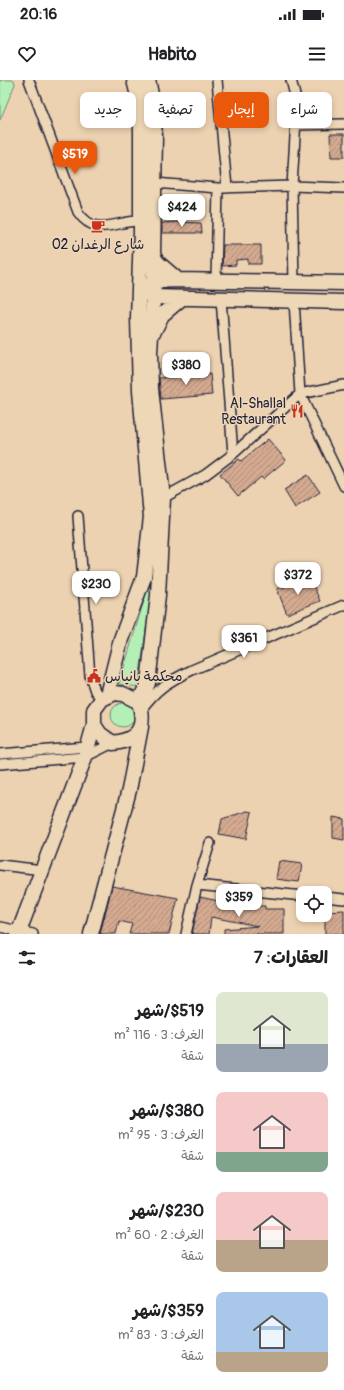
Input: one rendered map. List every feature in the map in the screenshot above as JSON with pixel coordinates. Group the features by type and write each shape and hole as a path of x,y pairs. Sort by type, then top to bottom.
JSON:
{"main road":[{"path":"134,80 139,100 145,240 151,290 138,326"},
{"path":"19,932 86,752 94,725 94,710 105,697 121,639 144,577 151,517 140,391 138,280 145,224 154,183 152,99 148,80"},
{"path":"145,224 153,255 157,262 178,280"},
{"path":"91,934 130,790 143,718 140,706 148,683 159,577 163,498 151,389 150,353 152,337 151,290 153,255"},
{"path":"151,290 178,280 344,283"},
{"path":"151,290 182,298 344,302"},
{"path":"152,337 162,315 182,298"},
{"path":"144,577 159,577"},
{"path":"105,697 123,694 140,706"},
{"path":"94,725 100,734 113,743 130,739 137,733 141,726"}],"street":[{"path":"29,80 78,212 84,220 90,225 98,226 145,224"},
{"path":"216,80 223,188 216,280"},
{"path":"291,80 294,92"},
{"path":"332,124 344,124"},
{"path":"294,282 292,186 295,128"},
{"path":"154,183 223,188 292,186 344,188"},
{"path":"221,299 233,454"},
{"path":"294,301 300,394 344,486"},
{"path":"163,498 205,475 233,454 300,394 344,385"},
{"path":"78,516 90,676 95,690 105,697"},
{"path":"140,706 169,681 344,605"},
{"path":"0,764 86,752 113,743"},
{"path":"0,754 86,752"},
{"path":"186,934 197,885 210,843"},
{"path":"0,865 43,870"},
{"path":"197,885 296,895"},
{"path":"332,898 344,899"},
{"path":"0,927 33,934"}],"green space":[{"path":"0,80 14,80 15,84 0,120"},
{"path":"148,587 152,588 138,687 119,684"},
{"path":"123,703 128,704 134,710 134,720 128,726 123,727 118,726 112,720 111,715 112,710 118,704"}],"building":[{"path":"330,134 344,134 344,157 331,157"},
{"path":"162,223 201,223 202,233 162,233"},
{"path":"223,245 261,245 261,264 248,264 248,259 236,260 236,265 222,266"},
{"path":"210,374 212,395 161,399 159,378"},
{"path":"268,439 286,460 263,479 261,477 238,496 220,474 239,459 241,461"},
{"path":"308,475 320,492 295,508 284,490"},
{"path":"310,578 320,601 287,614 277,589"},
{"path":"247,811 252,812 246,839 219,834 222,819"},
{"path":"333,817 344,819 344,840 333,838"},
{"path":"279,861 302,864 299,882 276,879"},
{"path":"112,886 178,898 169,934 129,934 132,924 119,921 116,934 100,934"},
{"path":"200,897 237,905 236,906 265,906 265,909 284,909 284,934 224,934 224,929 258,926 211,917 209,934 192,934"},
{"path":"344,910 344,934 325,934 325,922 332,922 332,911"}],"place":[{"name":"O2 شارع الرغدان","path":"98,226"},
{"name":"Al-Shallal Restaurant","path":"297,411"},
{"name":"محكمة بانياس","path":"94,676"}]}
